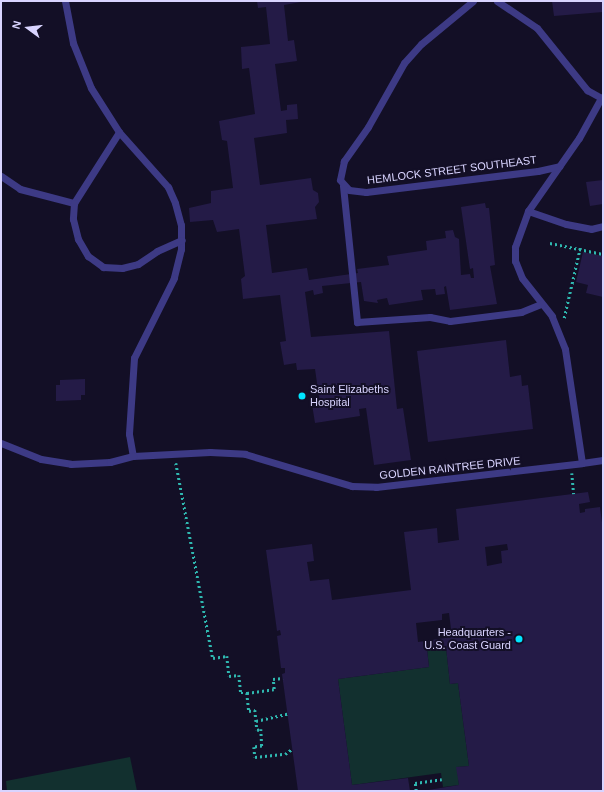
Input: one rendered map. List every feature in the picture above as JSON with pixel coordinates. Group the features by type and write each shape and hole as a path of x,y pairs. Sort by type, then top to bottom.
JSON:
{"lane":[{"path":"65,1 69,30 84,74 119,132 168,187 178,211 182,240 174,278 134,358 129,434 133,456"},
{"path":"473,1 421,44 404,62 368,127 341,166 340,180 343,186 357,322 430,317 450,321 520,312 541,304"},
{"path":"497,1 537,28 590,93 602,98 579,138 528,211 515,247 515,261 522,278 552,316 565,349 582,463"},
{"path":"119,132 74,203 73,220 78,239 88,256 104,267 122,268 138,264 157,251 182,240"},
{"name":"HEMLOCK STREET SOUTHEAST","path":"343,186 349,190 366,192 538,171 559,166"},
{"path":"1,176 20,188 74,203"},
{"path":"528,211 566,224 591,229 603,226"},
{"name":"GOLDEN RAINTREE DRIVE","path":"1,443 41,459 71,464 110,462 133,456 175,453 210,452 245,454 352,486 376,487 603,460"}],"path":[{"path":"550,243 580,248 603,254"},
{"path":"564,318 580,248"},
{"path":"175,453 212,658 227,656 229,676 239,675 241,693 274,689 273,679 283,678"},
{"path":"572,472 574,494"},
{"path":"247,692 249,711 255,710 257,730 261,729 262,746 254,747 255,757 285,754 292,749"},
{"path":"256,721 287,714"},
{"path":"416,791 415,783 442,779"}],"green space":[{"path":"446,647 450,684 458,683 469,766 457,767 459,785 443,787 441,773 352,785 338,679 429,667 427,649"},
{"path":"130,757 137,791 7,791 6,781"}],"building":[{"path":"257,1 301,2 284,5 288,41 294,40 297,61 275,64 281,111 287,110 287,105 297,104 298,119 286,120 287,133 254,138 260,185 311,178 313,190 318,193 319,202 315,207 317,219 266,225 272,273 307,268 309,280 358,273 357,269 389,265 387,256 427,250 426,241 446,238 445,231 453,230 455,237 459,239 461,275 470,274 471,278 474,278 473,268 470,269 461,207 485,203 486,208 489,208 495,265 490,266 497,304 450,310 446,286 444,287 445,294 436,295 435,289 421,290 423,300 389,305 387,298 377,300 378,303 364,301 361,282 322,286 323,293 314,295 313,290 305,292 311,337 389,331 397,409 403,408 411,460 374,465 366,408 359,409 360,416 315,423 311,398 319,397 315,369 297,370 296,363 284,365 280,342 286,341 280,295 243,299 241,279 245,276 239,229 217,232 213,220 190,222 189,208 211,203 211,191 233,188 227,141 222,140 219,121 255,114 249,68 242,69 241,47 270,44 266,7 258,8"},
{"path":"552,1 603,1 603,12 554,16"},
{"path":"603,180 603,204 590,206 586,182"},
{"path":"583,252 603,256 603,297 586,293 588,285 576,282"},
{"path":"506,340 510,377 521,375 522,386 528,385 533,429 428,442 417,351"},
{"path":"85,379 85,395 81,395 81,400 56,401 56,385 60,385 60,380"},
{"name":"Headquarters - U.S. Coast Guard","path":"588,492 590,502 579,504 580,513 585,512 585,509 600,507 603,530 603,791 422,791 459,785 456,767 469,766 458,683 450,684 446,647 427,649 429,667 338,679 352,785 408,778 410,791 298,791 282,674 285,673 285,668 281,668 277,636 281,635 280,630 277,631 266,550 312,544 314,561 307,562 310,581 329,579 332,600 411,590 404,532 437,528 438,543 459,540 456,509","holes":["507,544 508,550 501,551 502,563 487,566 485,547","449,613 452,637 418,642 416,623 442,620 442,614"]}],"place":[{"name":"Saint Elizabeths Hospital","path":"302,396"},
{"name":"Headquarters - U.S. Coast Guard","path":"519,639"}]}
